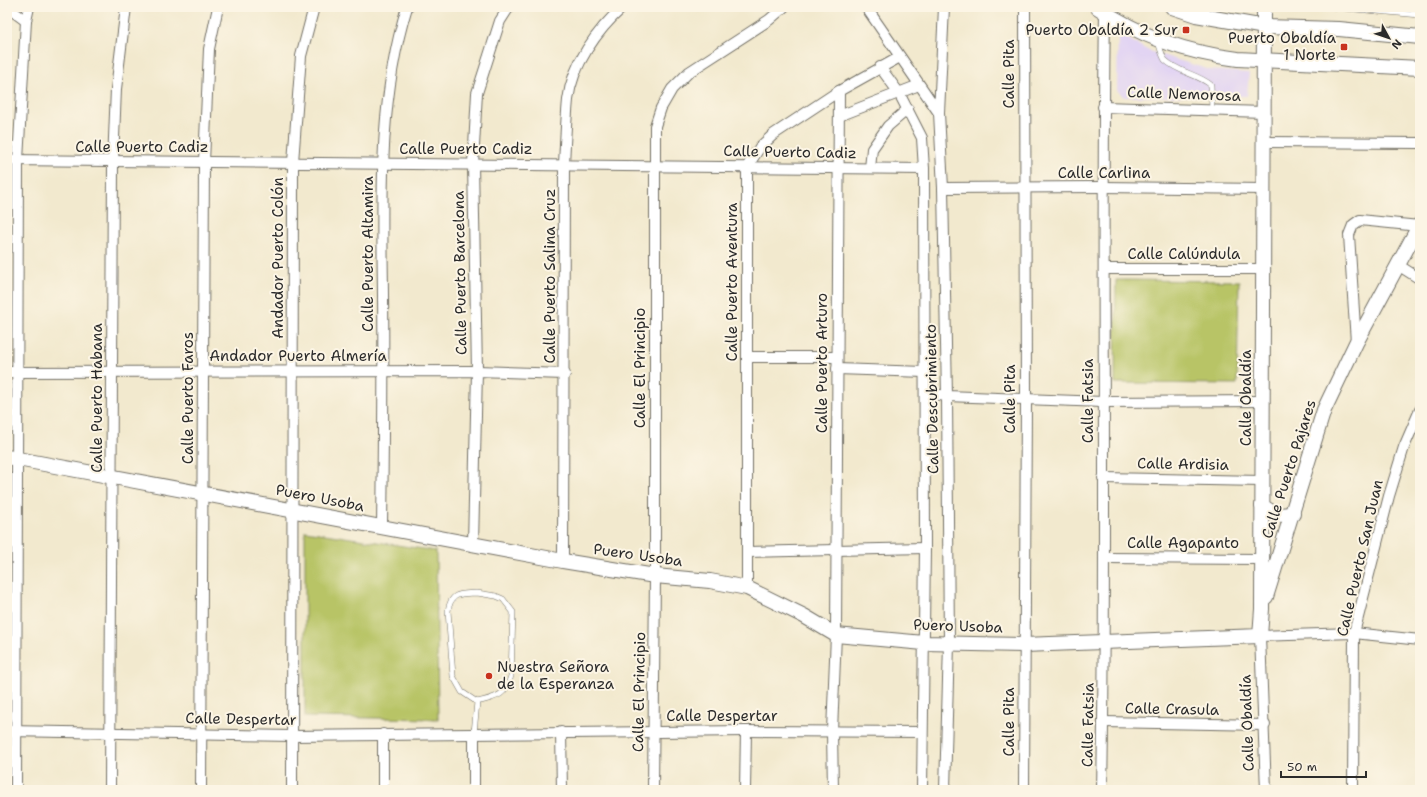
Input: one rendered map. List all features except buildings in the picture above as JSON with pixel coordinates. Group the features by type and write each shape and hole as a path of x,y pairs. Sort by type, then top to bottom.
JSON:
{"street":[{"path":"7,7 26,21"},
{"path":"16,790 12,731 12,372 18,160 26,21 29,7"},
{"name":"Calle Puerto Habana","path":"110,790 113,162 116,89 122,23 126,7"},
{"name":"Calle Puerto Faros","path":"201,790 204,162 208,49 218,7"},
{"name":"Andador Puerto Colón","path":"292,736 292,510 294,371 293,162 301,56 314,7"},
{"name":"Calle Puerto Altamira","path":"382,528 384,371 382,163 390,80 398,38 407,7"},
{"name":"Calle Puerto Barcelona","path":"472,544 477,371 473,164 477,93 500,21 509,7"},
{"name":"Calle Puerto Salina Cruz","path":"563,561 565,374 564,164 568,99 576,72 593,40 609,20 623,7"},
{"name":"Calle El Principio","path":"653,790 655,576 655,126 661,108 672,89 689,72 769,20 784,7"},
{"path":"866,7 939,113"},
{"name":"Calle Descubrimiento","path":"944,7 939,113 943,188 947,396 949,643 945,790"},
{"name":"Calle Pita","path":"1024,7 1026,400 1024,790"},
{"path":"1172,7 1203,16 1265,27 1339,29 1420,37"},
{"name":"Calle Obaldía","path":"1264,7 1265,142 1262,609 1260,636 1265,725 1266,790"},
{"path":"1101,10 1157,39 1213,56 1264,61 1420,68"},
{"name":"Calle Fatsia","path":"1101,10 1103,107 1103,478 1105,643 1102,790"},
{"path":"747,167 760,146 774,134 839,91 900,57"},
{"name":"Calle Descubrimiento","path":"880,67 899,93 922,138 924,169 925,548 922,790"},
{"path":"839,116 920,85"},
{"name":"Calle Puerto Arturo","path":"833,790 832,731 836,635 835,550 839,91"},
{"name":"Calle Nemorosa","path":"1103,107 1264,112"},
{"path":"870,168 872,149 888,126 908,109"},
{"path":"1265,142 1420,143"},
{"name":"Calle Puerto Cadiz","path":"7,160 113,162 564,164 924,169"},
{"name":"Calle Puerto Aventura","path":"746,588 747,167"},
{"name":"Calle Carlina","path":"943,188 1103,187 1264,189"},
{"name":"Calle Puerto Pajares","path":"1262,609 1293,514 1324,410 1356,343 1419,225 1360,220 1353,225 1349,235 1356,343"},
{"path":"1398,265 1420,279"},
{"name":"Calle Calúndula","path":"1104,269 1263,269"},
{"path":"747,357 837,357"},
{"path":"837,369 925,372"},
{"name":"Andador Puerto Almería","path":"12,372 477,371 565,374"},
{"path":"925,393 947,396 1026,400 1103,402 1263,401"},
{"name":"Calle Puerto San Juan","path":"1353,790 1354,633 1391,489 1404,447 1420,410"},
{"name":"Puero Usoba","path":"12,458 563,561 655,576 710,581 746,588 804,616 836,635 924,643 1024,645 1260,636"},
{"name":"Calle Ardisia","path":"1103,478 1262,481"},
{"path":"1262,506 1277,515 1293,514"},
{"path":"746,552 925,548"},
{"name":"Calle Agapanto","path":"1104,558 1262,559"},
{"path":"1260,636 1354,633 1420,640"},
{"name":"Calle Crasula","path":"1103,722 1265,725"},
{"name":"Calle Despertar","path":"12,731 292,736 653,731 922,732"},
{"path":"745,790 746,731"},
{"path":"562,732 562,790"},
{"path":"474,733 474,790"},
{"path":"383,734 383,790"},
{"path":"292,736 292,790"}],"lane":[{"path":"1333,7 1420,15"},
{"path":"1157,39 1165,59 1175,66 1204,79 1211,85 1212,110"},
{"path":"460,594 496,596 506,602 513,612 510,676 508,685 504,692 496,697 477,702 462,692 453,676 448,611 449,603 454,597 460,594"},
{"path":"474,733 477,702"}],"shaded area":[{"path":"1118,33 1149,51 1210,70 1249,73 1247,96 1124,97 1117,90"}],"green space":[{"path":"1116,280 1239,281 1237,384 1115,383"},
{"path":"305,531 436,551 438,719 305,717"}],"place":[{"name":"Puerto Obaldía 2 Sur","path":"1186,30"},
{"name":"Puerto Obaldía 1 Norte","path":"1344,47"},
{"name":"Nuestra Señora de la Esperanza","path":"489,676"}]}
